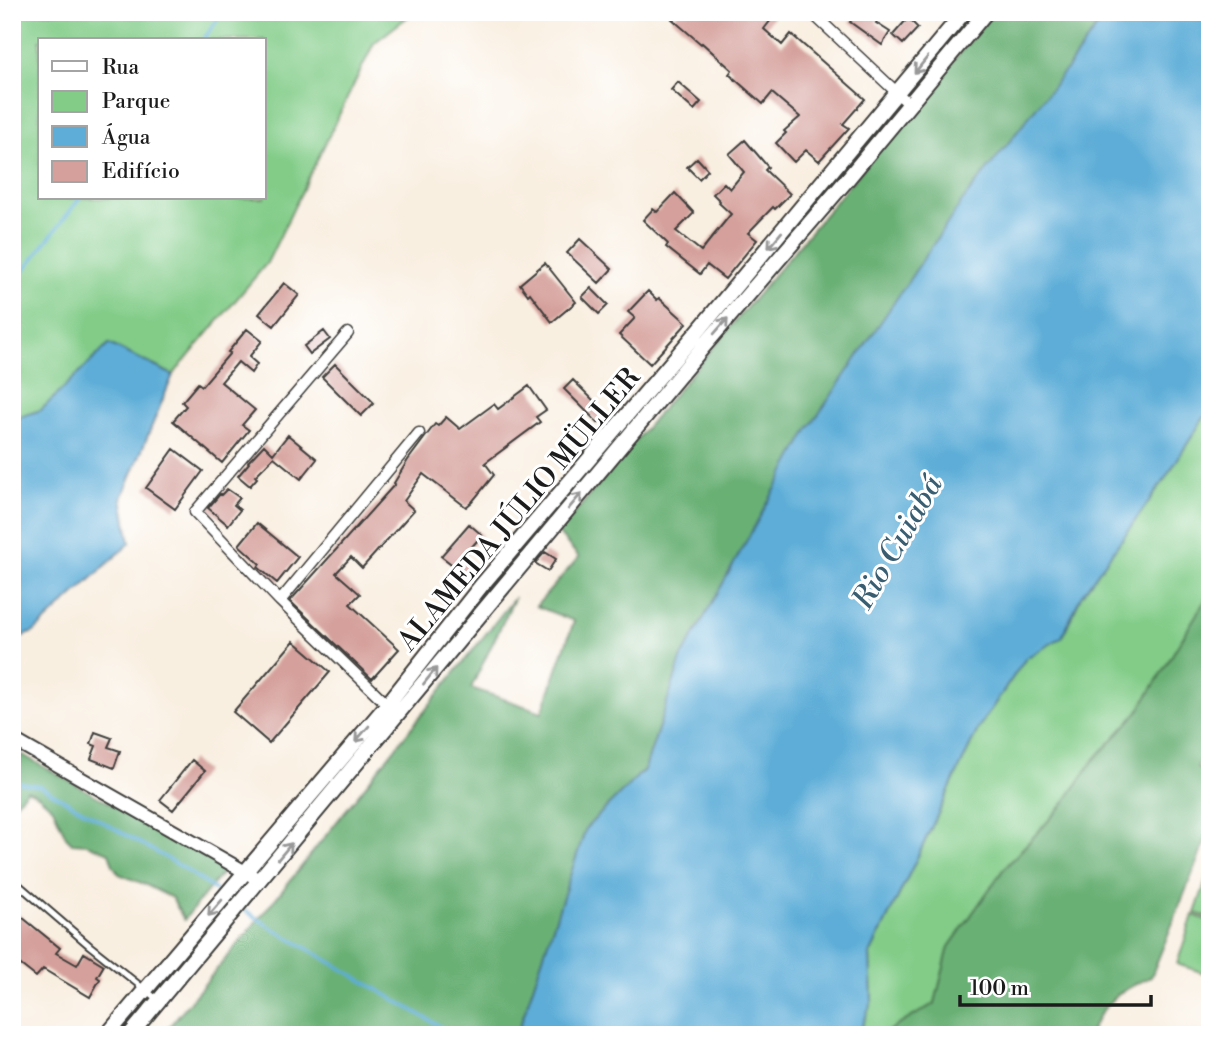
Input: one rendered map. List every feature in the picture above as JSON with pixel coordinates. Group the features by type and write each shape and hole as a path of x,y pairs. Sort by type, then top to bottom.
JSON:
{"main road":[{"name":"ALAMEDA JÚLIO MÜLLER","path":"903,99 964,12"},
{"name":"ALAMEDA JÚLIO MÜLLER","path":"130,1035 260,881 393,710 481,586 903,99 986,12"},
{"name":"ALAMEDA JÚLIO MÜLLER","path":"107,1035 246,872 393,710"}],"street":[{"path":"811,12 903,99"},
{"path":"348,333 195,512 280,601 393,710"},
{"path":"280,601 419,433"},
{"path":"12,739 260,881"}],"lane":[{"path":"12,879 90,946 159,1000"}],"green space":[{"path":"12,12 414,12 374,43 267,263 173,375 109,344 41,411 12,419"},
{"path":"994,12 1108,12 1069,66 682,657 645,769 586,828 517,1035 162,1035 281,892 515,597 471,688 542,712 574,621 536,606 579,557 558,533"},
{"path":"1210,408 1210,592 1138,712 1093,761 1062,806 1003,870 949,947 935,1003 882,1035 859,1035 872,1000 870,954 979,727 1026,658 1062,637 1081,596 1163,482"},
{"path":"1210,592 1210,737 1197,768 1210,774 1210,830 1151,977 1113,998 1089,1035 882,1035 935,1003 949,947 1003,870 1062,806 1093,761 1138,712"},
{"path":"12,749 226,868 184,920 172,898 119,874 109,853 87,844 72,843 66,837 53,808 38,795 27,790 12,807"},
{"path":"1210,869 1210,918 1195,913"},
{"path":"1193,915 1210,921 1210,975 1177,964"}],"water":[{"name":"Rio Cuiabá","path":"1108,12 1210,12 1210,408 1163,482 1081,596 1062,637 1026,658 979,727 870,954 872,1000 859,1035 517,1035 586,828 645,769 682,657 808,430 961,203"},
{"path":"109,344 173,375 122,498 130,543 34,632 12,640 12,419 41,410"}],"building":[{"path":"678,12 777,12 764,29 782,45 791,34 865,99 843,124 849,128 819,161 806,150 794,162 776,143 786,133 784,131 800,117 772,93 763,104 729,74 732,70 672,19"},
{"path":"857,12 883,12 876,23 890,32 882,45 850,22"},
{"path":"908,18 918,28 903,44 893,35"},
{"path":"678,82 701,102 694,110 671,90"},
{"path":"745,140 768,167 765,170 790,194 748,233 757,240 725,279 707,265 700,274 666,247 668,244 643,220 653,209 657,212 675,193 694,213 676,231 701,251 731,214 713,194 724,183 730,189 744,172 729,154"},
{"path":"697,158 708,170 699,179 687,167"},
{"path":"580,239 612,269 599,283 567,253"},
{"path":"545,263 576,302 552,322 520,284"},
{"path":"284,283 299,295 274,326 259,314"},
{"path":"591,288 608,305 599,314 582,297"},
{"path":"648,291 687,323 650,364 619,335 635,318 628,312"},
{"path":"247,329 262,341 249,357 257,364 251,373 238,362 221,382 255,410 242,425 249,430 222,463 173,421 186,406 182,402 198,383 202,386"},
{"path":"324,331 330,339 310,354 304,346"},
{"path":"335,364 374,403 361,416 322,377"},
{"path":"573,380 607,414 598,423 564,389"},
{"path":"529,386 546,410 536,417 540,422 485,463 494,475 472,502 466,507 423,474 404,501 414,510 362,568 351,557 336,573 360,594 350,604 399,649 372,679 290,601 395,484 408,460 435,424 438,426 446,417 460,429 494,404 498,409"},
{"path":"288,435 317,459 301,479 274,457 255,476 257,478 250,486 238,476 264,445 273,454"},
{"path":"174,449 203,471 175,509 146,488"},
{"path":"227,489 240,498 234,505 240,510 228,525 208,508"},
{"path":"257,523 298,557 277,583 258,567 260,564 239,545"},
{"path":"469,524 482,535 464,556 475,566 467,576 441,556"},
{"path":"545,552 556,559 548,571 535,563"},
{"path":"294,641 330,672 269,743 233,712"},
{"path":"95,732 112,738 108,747 120,751 114,768 91,759 96,746 91,744"},
{"path":"192,760 205,771 173,810 160,800"},
{"path":"12,909 60,948 56,953 77,965 84,953 104,965 90,997 43,969 36,977 12,958"}],"waterway":[{"path":"204,38 223,12"},
{"path":"12,286 78,200"},
{"path":"12,781 40,786 182,867 215,890"},
{"path":"246,911 455,1035"}]}
